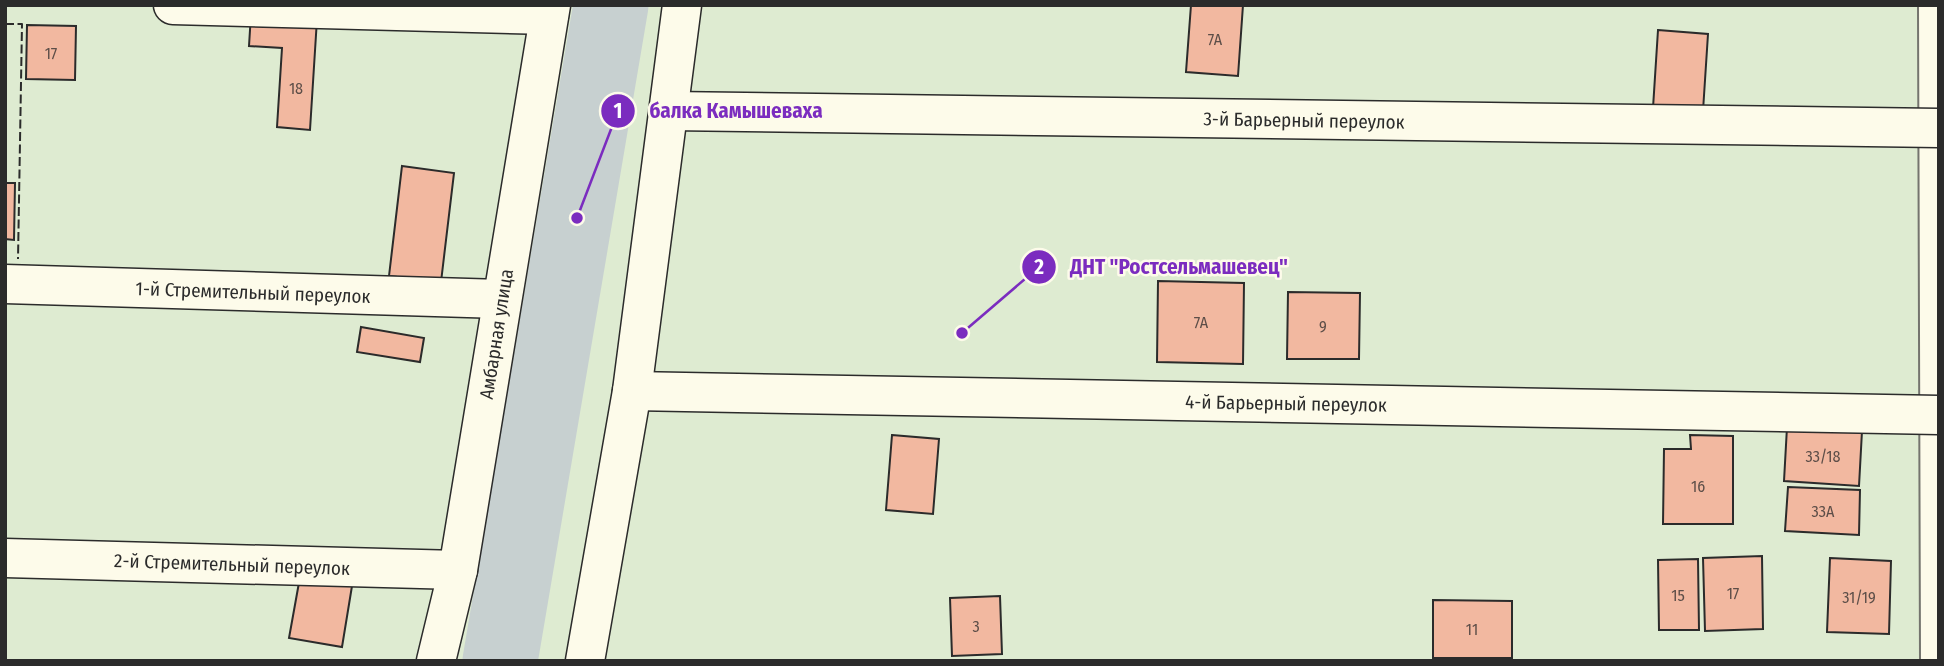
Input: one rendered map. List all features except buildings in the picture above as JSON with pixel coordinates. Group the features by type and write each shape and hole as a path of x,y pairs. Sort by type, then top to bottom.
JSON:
{"street":[{"path":"173,5 550,10"},
{"path":"585,661 632,391 682,5"},
{"name":"Амбарная улица","path":"436,661 458,570 550,10"},
{"name":"3-й Барьерный переулок","path":"669,111 1939,128"},
{"name":"1-й Стремительный переулок","path":"5,284 501,299"},
{"name":"4-й Барьерный переулок","path":"632,391 1939,415"},
{"name":"2-й Стремительный переулок","path":"5,558 458,570"}],"green space":[{"path":"5,5 1918,5 1920,661 5,661"}],"waterway":[{"path":"500,661 611,5"}],"fence":[{"path":"5,24 22,24 18,259"}],"place":[{"name":"балка Камышеваха","path":"577,218"},
{"name":"ДНТ \"Ростсельмашевец\"","path":"962,333"}]}
